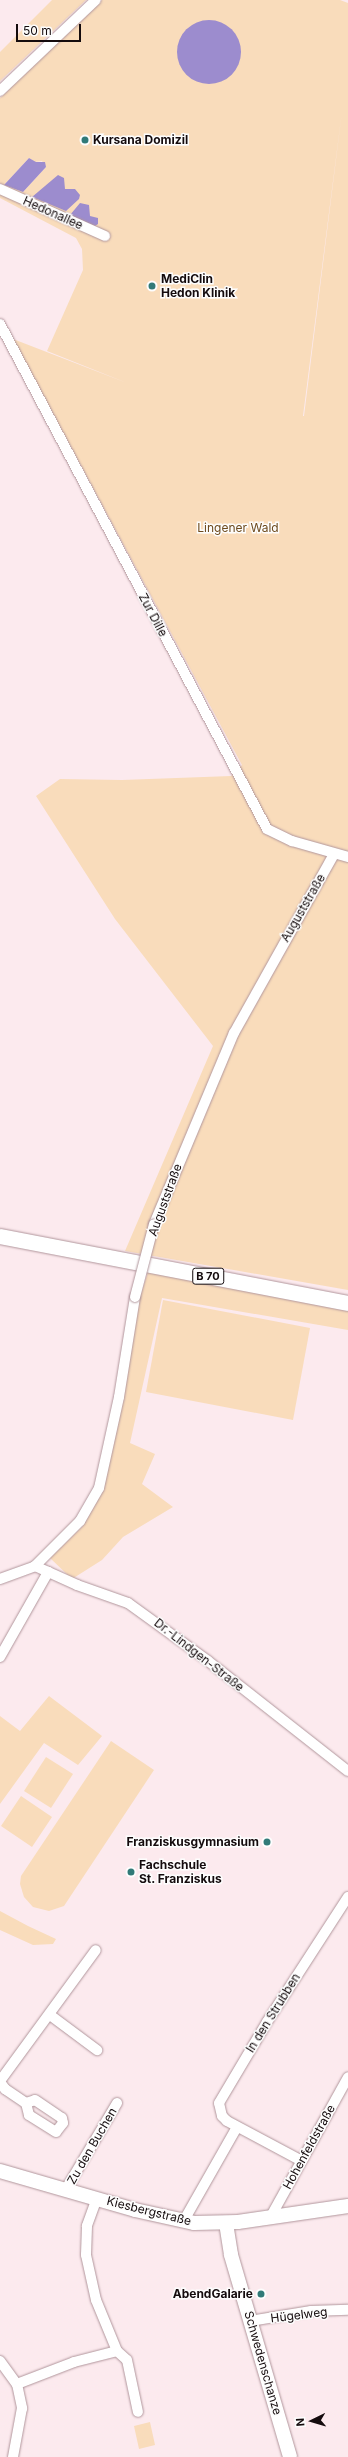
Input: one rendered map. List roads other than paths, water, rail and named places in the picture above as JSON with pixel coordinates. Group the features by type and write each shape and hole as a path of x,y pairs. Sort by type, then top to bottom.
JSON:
{"main road":[{"name":"B 70","path":"0,1236 348,1303"}],"street":[{"path":"0,91 96,0"},
{"name":"Hedonallee","path":"0,189 105,236"},
{"name":"Zur Dille","path":"0,324 267,829 292,841 348,857"},
{"name":"Auguststraße","path":"0,1579 35,1566 80,1521 99,1488 119,1397 135,1297 154,1224 234,1033 334,854"},
{"name":"Dr.-Lindgen-Straße","path":"35,1566 128,1603 150,1617 348,1771"},
{"path":"0,1657 48,1572"},
{"name":"In den Strubben","path":"300,2160 237,2127 222,2116 220,2099 348,1897"},
{"path":"26,2103 0,2082 96,1950"},
{"path":"50,2015 97,2050"},
{"name":"Hohenfeldstraße","path":"270,2218 300,2160 348,2076"},
{"name":"Zu den Buchen","path":"66,2189 79,2172 117,2103"},
{"path":"187,2215 237,2127"},
{"name":"Kiesbergstraße","path":"0,2171 180,2221 226,2223 348,2206"},
{"path":"97,2198 87,2226 86,2255 96,2300 117,2351 127,2360 138,2412"},
{"name":"Schwedenschanze","path":"226,2223 231,2256 288,2457"},
{"name":"Hügelweg","path":"250,2320 311,2312 348,2310"},
{"path":"17,2384 74,2362 117,2351"},
{"path":"0,2361 17,2384 22,2417 13,2457"}],"place":[{"name":"Kursana Domizil","path":"85,140"},
{"name":"MediClin Hedon Klinik","path":"152,286"},
{"name":"Franziskusgymnasium","path":"267,1842"},
{"name":"Fachschule St. Franziskus","path":"131,1872"},
{"name":"AbendGalarie","path":"261,2294"}],"park label":[{"name":"Lingener Wald","path":"238,528"}]}
